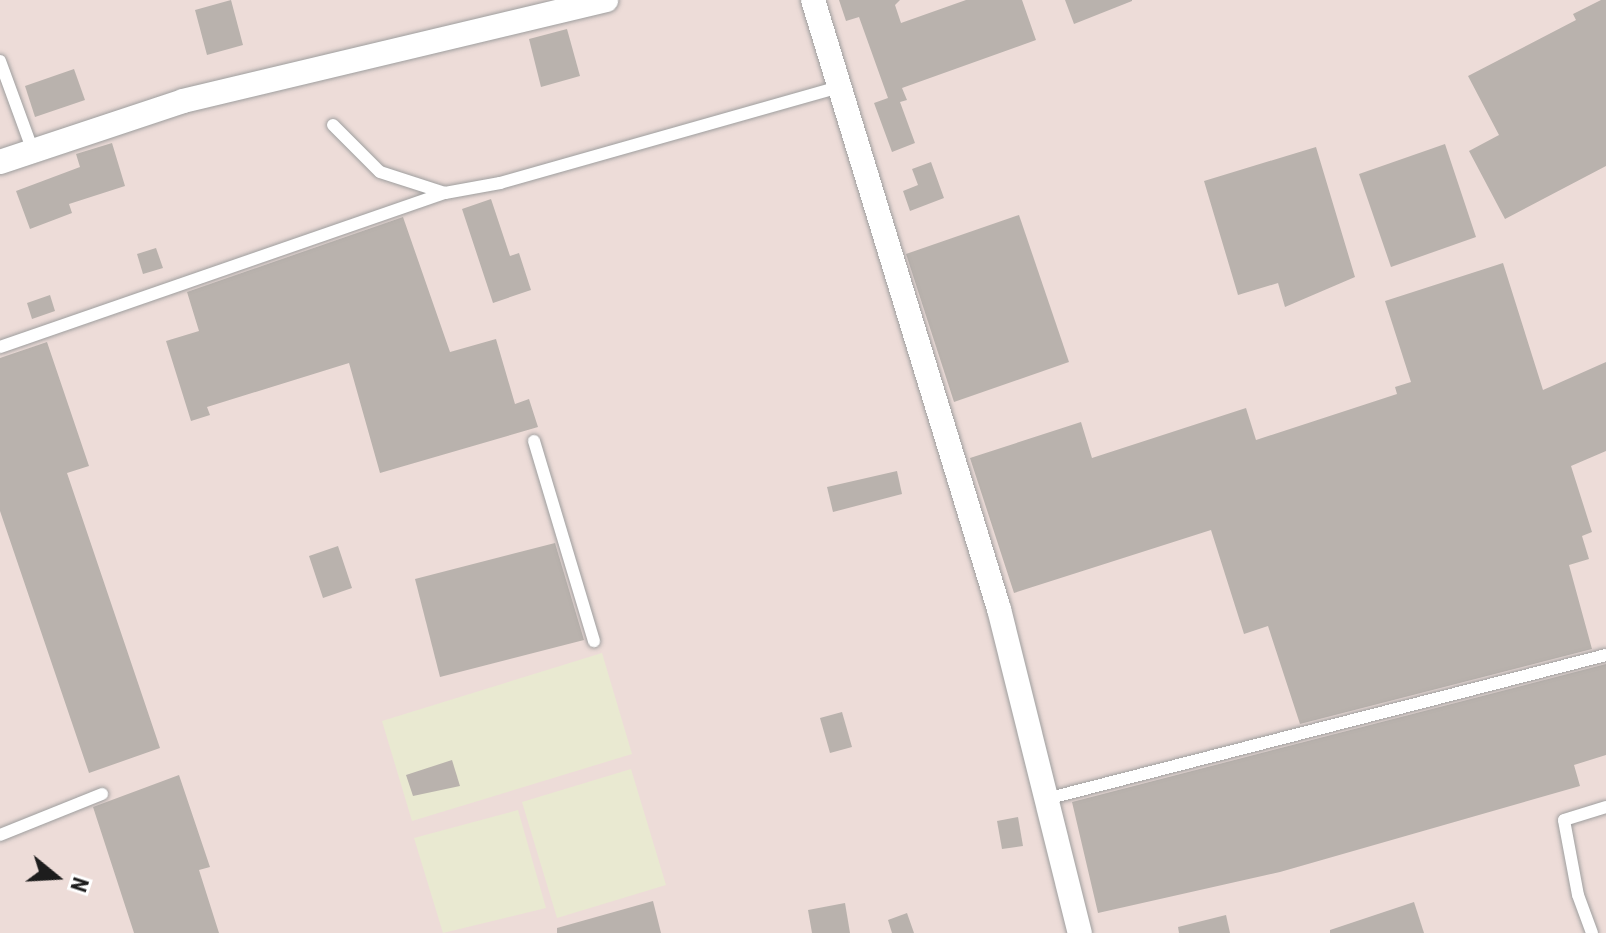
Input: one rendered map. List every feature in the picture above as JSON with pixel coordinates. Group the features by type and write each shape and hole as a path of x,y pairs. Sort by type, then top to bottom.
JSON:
{"street":[{"path":"0,162 183,101 606,0"},
{"path":"813,0 999,609 1080,933"}],"lane":[{"path":"0,61 33,151"},
{"path":"0,347 445,193 500,183 840,87"},
{"path":"333,125 380,172 445,193"},
{"path":"534,441 594,641"},
{"path":"1046,799 1606,655"},
{"path":"0,835 102,794"},
{"path":"1592,933 1578,895 1564,820 1606,807"}],"shaded area":[{"path":"0,0 1606,0 1606,933 0,933"}],"green space":[{"path":"602,653 632,754 412,821 382,721"},
{"path":"631,769 666,885 557,918 522,802"},
{"path":"518,810 546,908 443,933 414,838"}],"building":[{"path":"231,0 243,45 207,55 195,10"},
{"path":"839,0 900,0 895,5 901,23 966,0 1022,0 1036,40 902,88 907,100 900,102 915,143 892,152 874,103 888,98 859,17 846,21"},
{"path":"1065,0 1132,0 1132,1 1074,24"},
{"path":"1606,0 1606,166 1505,219 1469,151 1499,135 1468,76 1576,20 1573,14"},
{"path":"567,29 580,76 541,87 529,39"},
{"path":"74,69 85,100 35,117 25,86"},
{"path":"112,143 125,186 69,204 72,213 30,229 16,191 80,167 76,154"},
{"path":"1445,144 1476,237 1391,267 1359,174"},
{"path":"1316,147 1355,277 1285,307 1278,283 1238,295 1204,181"},
{"path":"931,162 944,198 910,211 903,191 918,185 912,169"},
{"path":"491,199 510,256 519,253 531,290 493,303 462,209"},
{"path":"1019,215 1069,362 954,402 906,254"},
{"path":"403,217 450,352 496,339 515,404 529,399 538,427 380,473 349,363 207,407 210,415 191,421 166,341 199,331 187,292"},
{"path":"156,248 163,268 143,274 137,254"},
{"path":"1503,263 1543,390 1606,362 1606,451 1571,466 1592,532 1582,536 1589,559 1569,565 1592,649 1300,724 1268,626 1244,634 1211,530 1014,593 970,458 1081,422 1092,458 1246,408 1256,440 1397,394 1395,387 1411,382 1385,301"},
{"path":"50,295 55,311 32,319 27,303"},
{"path":"47,342 89,466 67,473 160,748 89,773 0,511 0,358"},
{"path":"897,471 902,494 833,512 827,487"},
{"path":"555,543 584,640 440,677 415,579"},
{"path":"338,546 352,588 323,598 309,556"},
{"path":"1606,664 1606,755 1574,765 1580,786 1280,872 1098,913 1072,802"},
{"path":"842,712 852,747 830,753 820,718"},
{"path":"452,760 460,786 413,796 406,775"},
{"path":"179,775 210,867 199,870 219,933 134,933 93,807"},
{"path":"1018,817 1023,846 1002,849 997,821"},
{"path":"653,901 661,933 557,933 557,928"},
{"path":"1414,902 1424,933 1330,933 1330,930"},
{"path":"845,903 850,933 812,933 808,910"},
{"path":"907,913 914,933 892,933 888,920"},
{"path":"1226,915 1230,933 1179,933 1178,927"}]}
